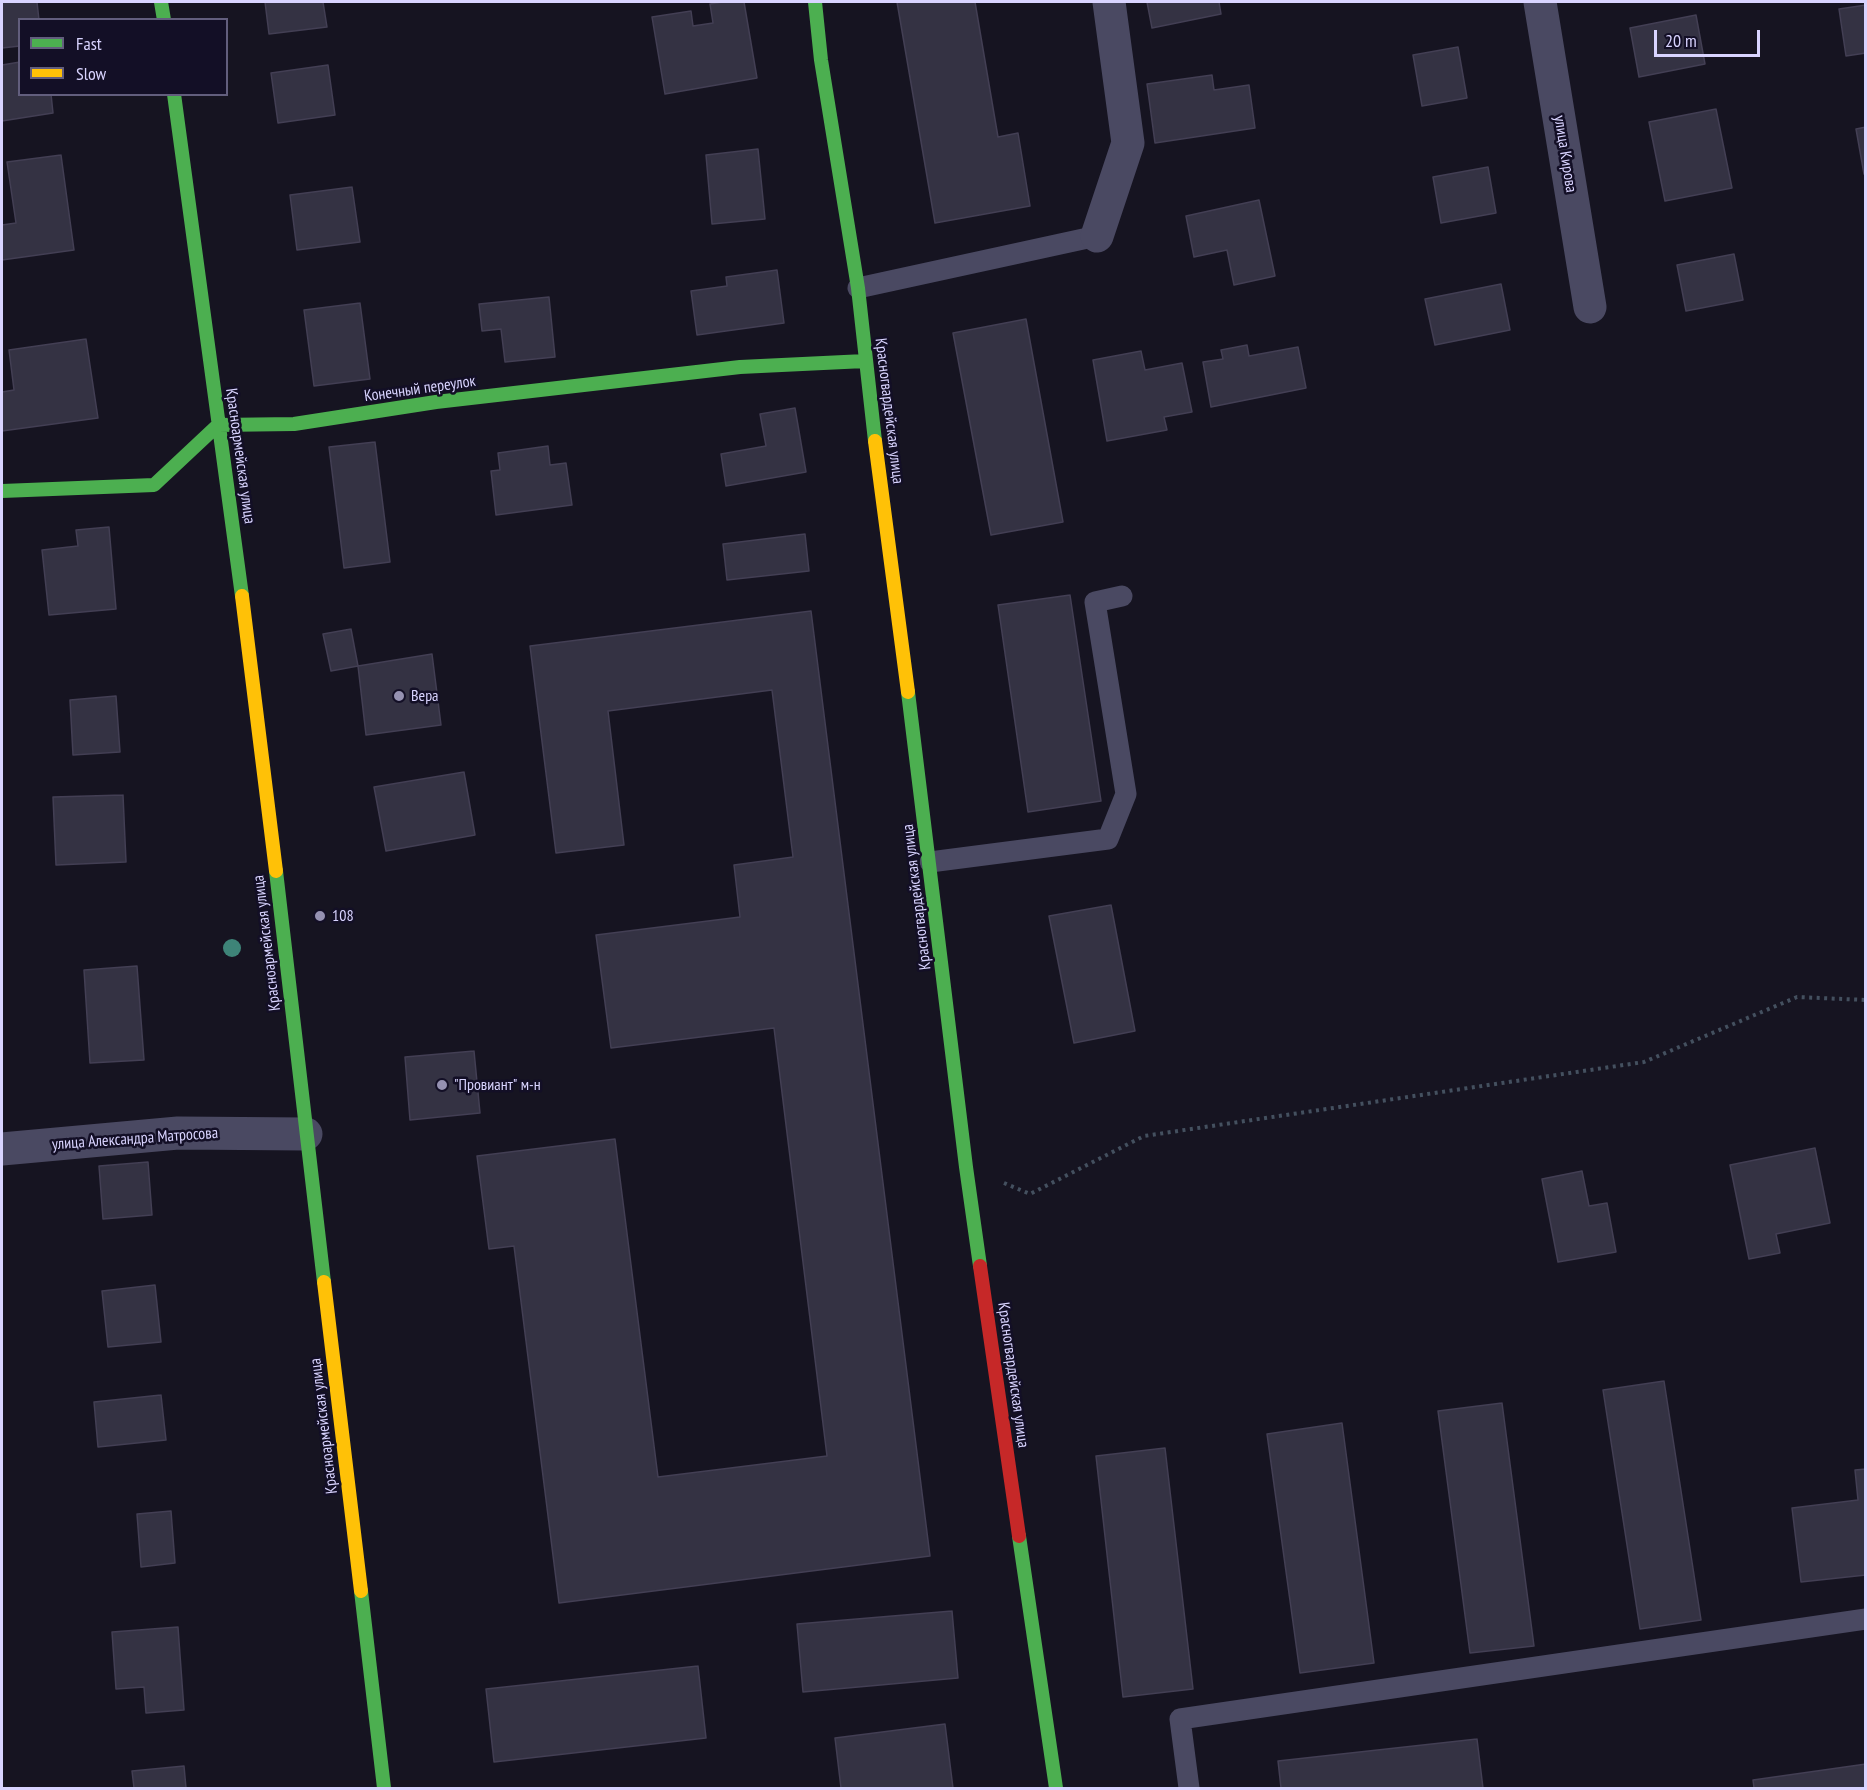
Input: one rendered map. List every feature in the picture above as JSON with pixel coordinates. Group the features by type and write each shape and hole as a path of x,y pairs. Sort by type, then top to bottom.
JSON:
{"street":[{"path":"161,2 164,18"},
{"name":"Красногвардейская улица","path":"815,2 821,60 858,288 966,1167 1056,1788"},
{"path":"1097,236 1128,143 1109,2"},
{"name":"улица Кирова","path":"1540,2 1590,307"},
{"name":"Красноармейская улица","path":"174,96 252,666 384,1788"},
{"name":"Конечный переулок","path":"218,425 294,424 435,402 740,367 866,361"},
{"path":"2,491 154,485 218,425"},
{"name":"улица Александра Матросова","path":"2,1149 178,1133 306,1134"}],"lane":[{"path":"858,288 1097,236"},
{"path":"930,862 1108,839 1126,794 1095,602 1122,596"},
{"path":"1189,1788 1180,1719 1866,1619"}],"path":[{"path":"966,1167 1030,1194 1144,1136 1644,1062 1797,998 1866,1000"}],"building":[{"path":"2,2 37,2 39,18 18,18 18,46 2,48"},
{"path":"265,2 323,2 327,27 269,34"},
{"path":"744,2 757,78 665,94 652,17 691,11 693,26 713,23 710,4"},
{"path":"897,2 975,2 998,137 1018,133 1030,206 935,223"},
{"path":"1147,2 1219,2 1221,14 1152,28"},
{"path":"1866,5 1866,53 1846,56 1839,9"},
{"path":"1696,15 1705,64 1639,77 1630,28"},
{"path":"1458,47 1467,98 1422,106 1413,55"},
{"path":"18,62 18,96 51,96 53,113 2,121 2,65"},
{"path":"328,65 335,115 278,123 271,73"},
{"path":"1212,75 1214,90 1249,85 1255,128 1155,143 1147,84"},
{"path":"1716,109 1732,188 1665,201 1649,122"},
{"path":"1866,127 1866,174 1864,174 1856,129"},
{"path":"758,149 765,219 712,224 706,155"},
{"path":"61,155 74,250 2,260 2,225 16,223 7,162"},
{"path":"1488,167 1496,213 1441,223 1433,177"},
{"path":"352,187 360,242 297,250 290,195"},
{"path":"1259,200 1275,276 1234,285 1227,250 1194,257 1186,216"},
{"path":"1734,254 1743,300 1686,311 1677,265"},
{"path":"777,270 784,323 697,335 691,291 727,286 726,277"},
{"path":"1501,284 1510,330 1435,345 1425,299"},
{"path":"549,297 555,357 505,362 501,329 482,331 479,304"},
{"path":"360,303 370,379 314,386 304,310"},
{"path":"1026,319 1063,522 991,535 953,333"},
{"path":"86,339 98,418 2,431 2,392 14,390 9,350"},
{"path":"1247,345 1249,356 1298,347 1306,388 1211,407 1203,362 1223,359 1221,350"},
{"path":"1141,351 1145,370 1182,363 1192,412 1164,417 1167,430 1107,441 1093,360"},
{"path":"795,408 806,472 726,486 721,454 766,446 760,414"},
{"path":"375,442 390,562 344,568 329,447"},
{"path":"548,446 550,465 566,463 572,505 496,515 491,471 500,470 498,453"},
{"path":"109,527 116,609 49,615 42,550 78,546 76,530"},
{"path":"805,534 809,571 727,580 723,544"},
{"path":"1070,595 1101,801 1028,812 998,605"},
{"path":"811,611 930,1556 559,1603 514,1246 489,1249 477,1156 615,1139 658,1477 827,1456 774,1028 611,1048 596,935 740,917 734,865 793,857 772,690 608,711 624,845 556,853 530,646"},
{"path":"351,629 358,666 331,671 323,634"},
{"name":"Вера","path":"432,654 441,725 366,735 358,666"},
{"path":"116,696 120,752 73,755 70,700"},
{"path":"464,772 475,835 386,851 374,787"},
{"path":"123,795 126,862 56,865 53,797"},
{"path":"1111,905 1135,1031 1074,1043 1049,916"},
{"path":"137,966 144,1060 90,1063 84,970"},
{"name":"\"Провиант\" м-н","path":"474,1051 480,1113 410,1120 405,1057"},
{"path":"1815,1148 1830,1223 1776,1234 1780,1253 1749,1259 1730,1165"},
{"path":"148,1162 152,1215 103,1219 99,1166"},
{"path":"1582,1171 1589,1206 1607,1203 1616,1252 1558,1262 1542,1179"},
{"path":"155,1285 161,1342 108,1347 102,1291"},
{"path":"1664,1381 1701,1620 1640,1629 1603,1390"},
{"path":"161,1395 166,1440 98,1447 94,1402"},
{"path":"1502,1403 1534,1646 1470,1653 1438,1411"},
{"path":"1342,1423 1374,1663 1300,1673 1267,1434"},
{"path":"1165,1448 1193,1689 1123,1697 1096,1456"},
{"path":"1866,1469 1866,1575 1801,1582 1792,1508 1858,1500 1855,1470"},
{"path":"171,1511 175,1563 141,1567 137,1514"},
{"path":"952,1611 958,1678 803,1692 797,1624"},
{"path":"178,1627 184,1710 146,1713 144,1687 116,1689 112,1632"},
{"path":"698,1666 706,1738 494,1762 486,1689"},
{"path":"945,1724 953,1788 841,1788 835,1738"},
{"path":"1477,1739 1483,1788 1281,1788 1278,1761"},
{"path":"1866,1764 1866,1788 1754,1788 1753,1780"},
{"path":"184,1766 186,1788 134,1788 132,1771"}],"traffic: fast":[{"path":"161,2 164,18"},
{"path":"815,2 821,60 858,288 875,441"},
{"path":"174,96 242,596"},
{"path":"2,491 154,485 218,425 294,424 436,402 740,367 865,361"},
{"path":"908,692 980,1266"},
{"path":"276,871 324,1282"},
{"path":"1019,1536 1056,1788"},
{"path":"361,1591 384,1788"}],"traffic: slow":[{"path":"875,441 908,692"},
{"path":"242,596 276,871"},
{"path":"324,1282 361,1591"}],"traffic: jam":[{"path":"980,1266 1019,1536"}],"place":[{"name":"Вера","path":"399,696"},
{"name":"108","path":"320,916"},
{"name":"\"Провиант\" м-н","path":"442,1085"}]}
